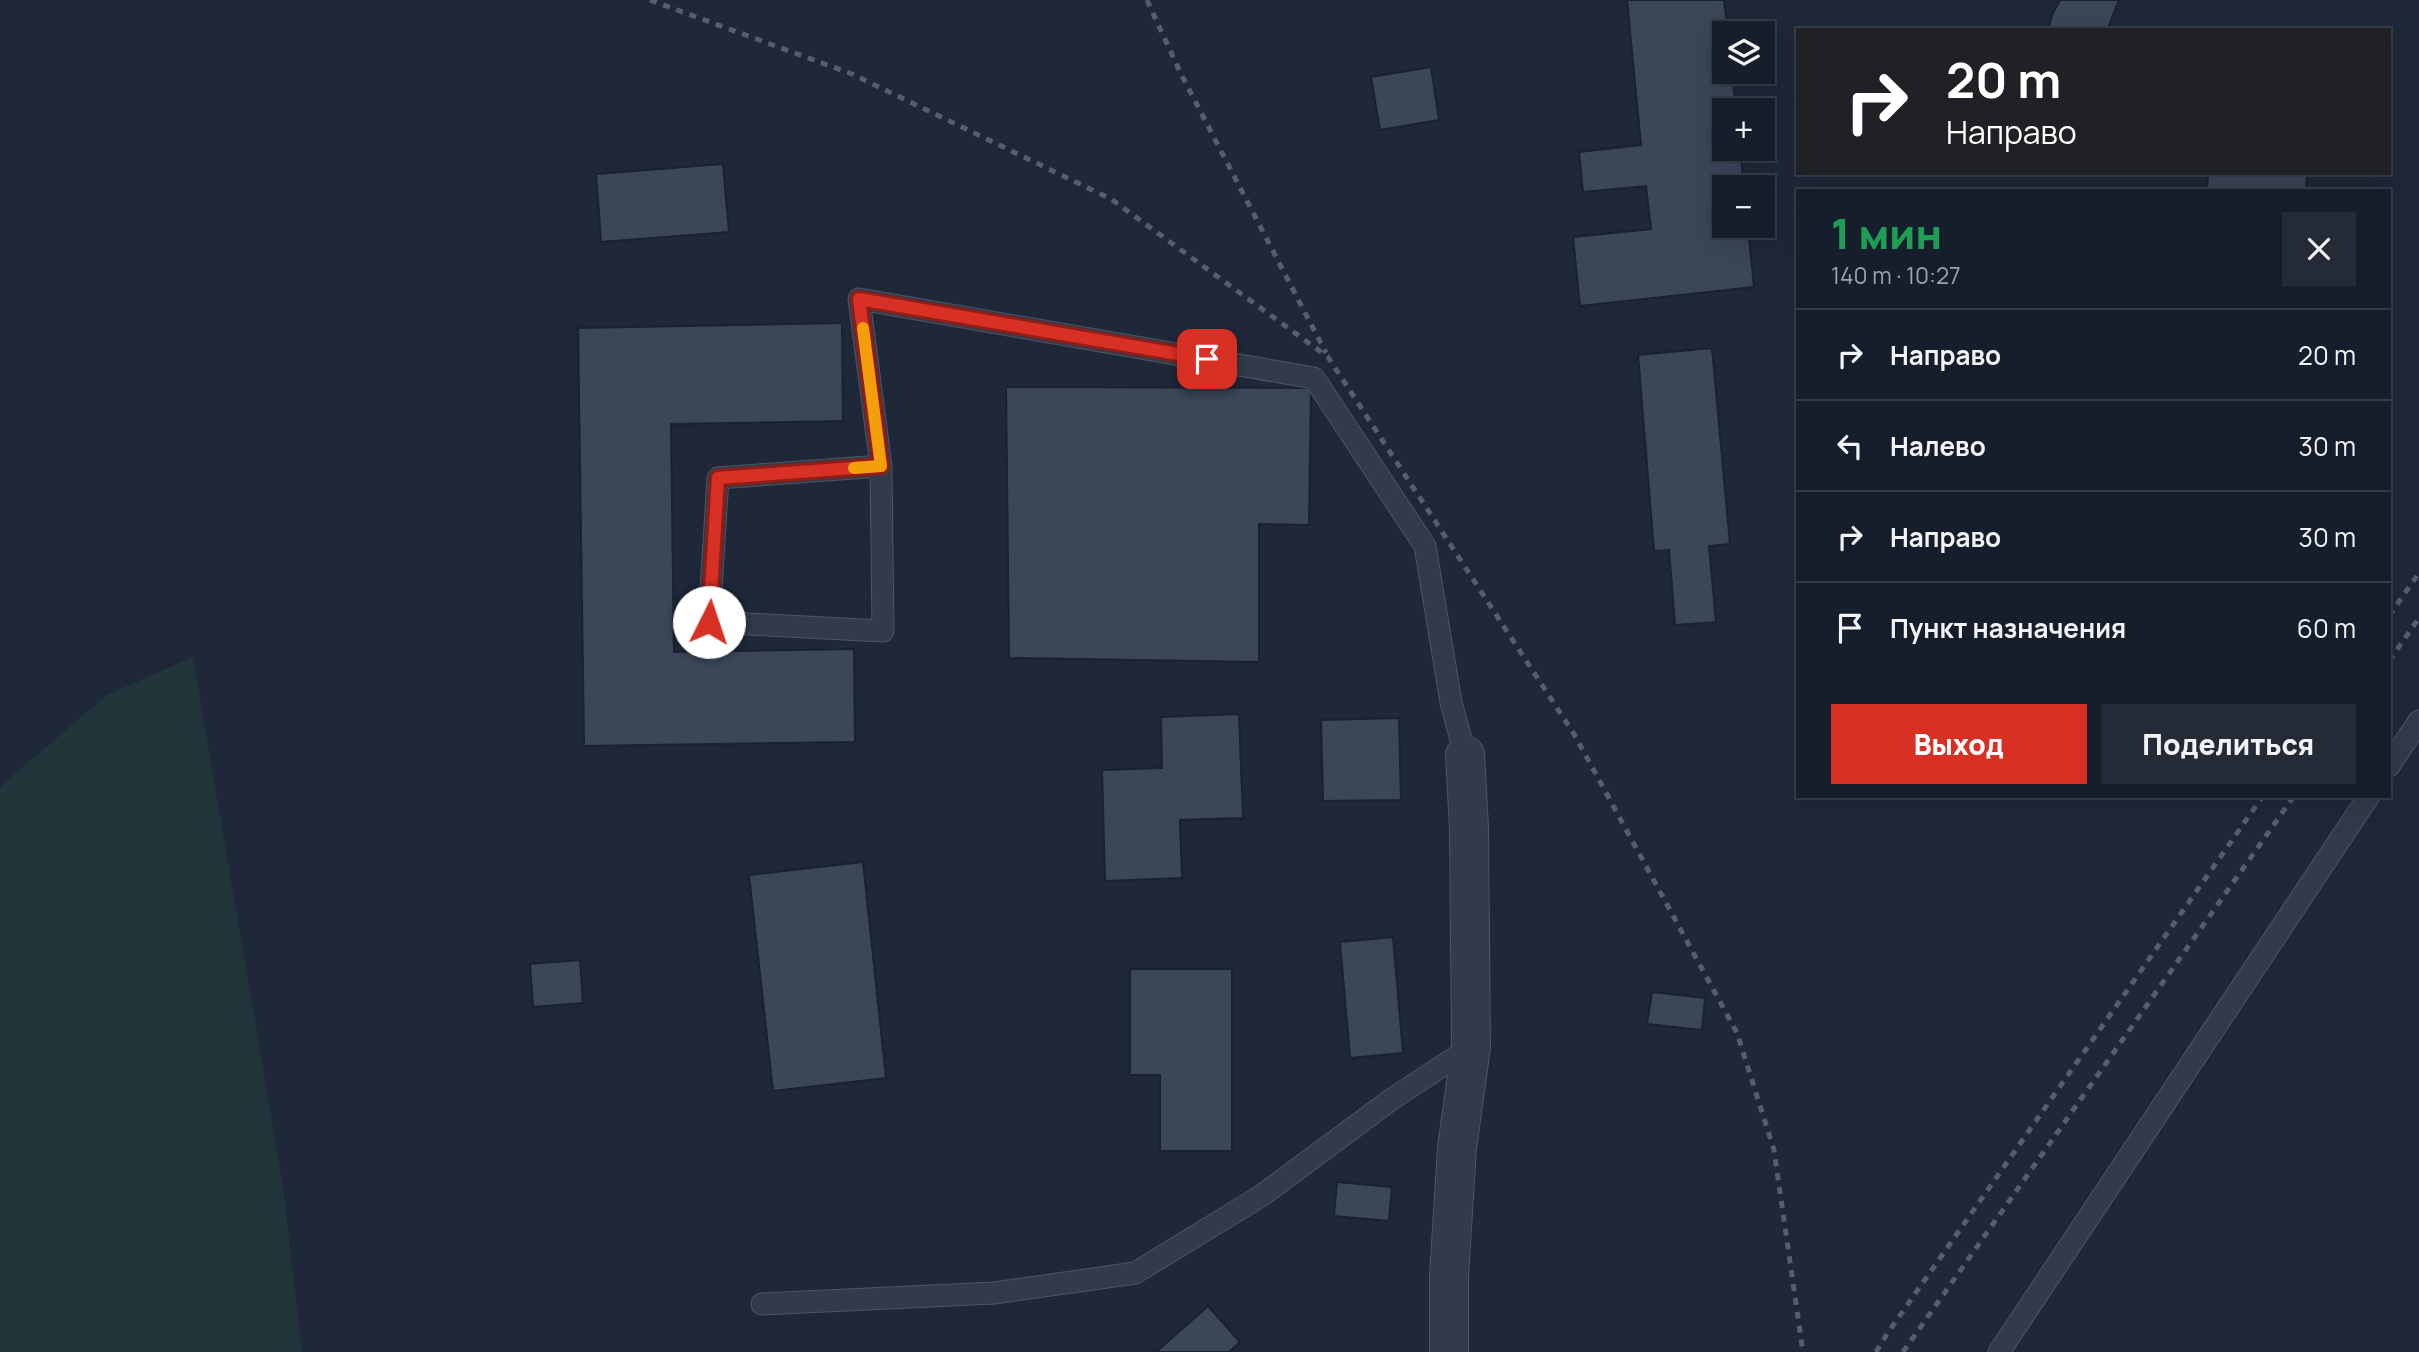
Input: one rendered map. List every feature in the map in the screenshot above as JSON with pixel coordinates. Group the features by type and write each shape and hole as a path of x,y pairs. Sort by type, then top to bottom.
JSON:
{"street":[{"path":"1449,1352 1449,1276 1457,1148 1471,1047 1469,828 1465,755"}],"lane":[{"path":"881,466 718,478 709,622 883,631 881,466 859,299 1314,378 1425,546 1451,702 1465,755"},
{"path":"2391,763 2419,721"},
{"path":"1999,1352 2368,798"},
{"path":"762,1304 994,1293 1135,1273 1261,1196 1392,1099 1471,1047"}],"green space":[{"path":"193,657 283,1187 302,1352 0,1352 0,790 5,782 107,695"}],"building":[{"path":"1627,0 1724,0 1727,21 1712,21 1712,84 1733,84 1735,98 1712,98 1712,161 1741,161 1743,175 1712,175 1712,238 1749,238 1754,287 1580,306 1573,237 1651,229 1646,186 1583,192 1579,152 1641,145"},
{"path":"2060,0 2119,0 2108,28 2049,28"},
{"path":"1431,67 1439,120 1380,130 1371,77"},
{"path":"723,164 729,232 601,242 596,174"},
{"path":"2208,175 2307,175 2306,189 2207,189"},
{"path":"842,323 843,421 671,424 674,652 854,649 855,742 584,746 578,328"},
{"path":"1712,348 1730,544 1709,546 1716,622 1675,625 1669,550 1654,551 1638,355"},
{"path":"1006,387 1311,388 1309,525 1259,524 1259,662 1009,658"},
{"path":"1239,714 1243,818 1180,820 1182,878 1105,881 1102,770 1162,768 1161,717"},
{"path":"1399,718 1401,800 1323,801 1321,720"},
{"path":"863,862 886,1078 773,1091 749,875"},
{"path":"1393,937 1403,1053 1350,1058 1340,942"},
{"path":"580,960 583,1003 533,1007 530,964"},
{"path":"1130,969 1232,969 1232,1151 1160,1151 1160,1075 1130,1075"},
{"path":"1652,992 1705,998 1702,1030 1647,1024"},
{"path":"1337,1182 1392,1187 1389,1221 1334,1216"},
{"path":"1208,1306 1240,1342 1229,1352 1156,1352"}],"railway":[{"path":"650,0 852,74 1111,199 1328,357 1574,734 1737,1033 1774,1150 1803,1352"},
{"path":"1147,0 1180,72 1326,353"},
{"path":"2391,613 2419,573"},
{"path":"2391,658 2419,618"},
{"path":"1876,1352 2262,798"},
{"path":"1903,1352 2293,798"}],"slow traffic":[{"path":"854,468 881,466 863,328"}],"route":[{"path":"709,622 718,478 881,466 859,299 1207,359"}]}
